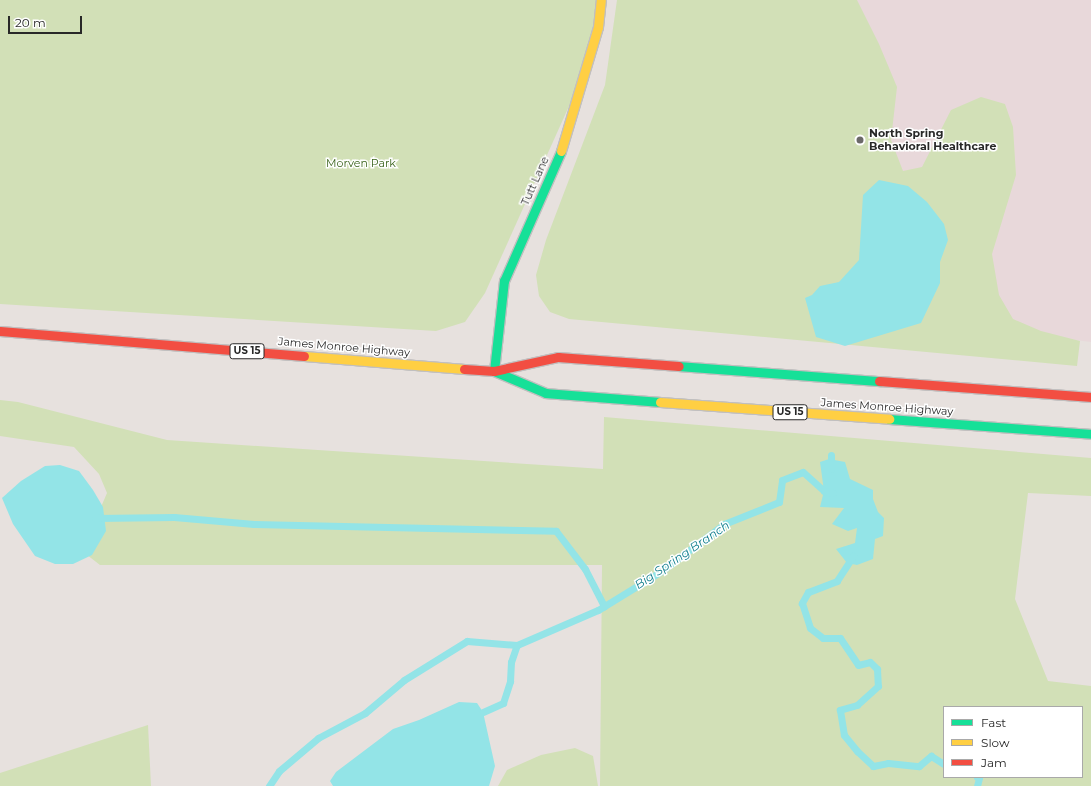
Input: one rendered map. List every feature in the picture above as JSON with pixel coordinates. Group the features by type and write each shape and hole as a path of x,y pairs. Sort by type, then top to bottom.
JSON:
{"main road":[{"name":"Tutt Lane","path":"494,371 504,281 561,151 598,27 601,0"},
{"name":"James Monroe Highway","path":"0,331 494,371 558,357 1091,396"},
{"name":"James Monroe Highway","path":"494,371 546,393 1091,434"}],"shaded area":[{"name":"North Spring Behavioral Healthcare","path":"644,0 1091,0 1091,342 612,281"}],"green space":[{"name":"Morven Park","path":"0,0 605,0 601,35 485,293 465,322 436,331 0,304"},
{"name":"North Spring Behavioral Healthcare","path":"617,0 857,0 879,44 897,87 891,140 903,171 922,167 951,110 981,97 1005,104 1013,127 1016,175 992,254 999,295 1013,319 1041,331 1080,341 1077,366 569,319 550,312 539,296 536,275 546,240 605,85"},
{"path":"0,400 18,402 167,440 603,469 604,417 1091,458 1091,496 1028,493 1015,599 1048,681 1091,686 1091,786 600,786 602,565 100,565 82,551 107,493 99,474 74,447 0,436"},
{"path":"148,725 151,786 0,786 0,773"},
{"path":"575,748 593,756 598,786 498,786 507,770 541,755"}],"water":[{"path":"879,180 908,186 927,202 944,224 948,240 940,262 940,283 921,323 845,346 816,337 805,298 812,295 820,286 839,282 859,260 863,195"},
{"path":"829,459 845,462 850,479 873,490 873,499 878,512 884,518 883,536 875,539 873,559 857,565 847,563 836,549 855,543 857,528 848,531 832,524 844,508 820,507 824,491 820,462"},
{"path":"60,465 79,471 103,507 106,531 92,555 73,564 55,564 35,556 13,524 2,498 21,481 45,466"},
{"path":"459,702 477,703 483,712 495,766 489,786 333,786 330,781 336,772 393,729 419,720"}],"waterway":[{"path":"831,455 831,469"},
{"name":"Big Spring Branch","path":"269,786 279,771 318,738 365,713 404,680 467,641 517,645 598,610 663,570 724,524 779,502 782,480 803,472 824,491 833,493"},
{"path":"95,518 174,517 254,524 556,531 585,569 604,606"},
{"name":"Big Spring Branch","path":"853,556 837,581 808,592 802,603 810,628 823,638 840,638 858,665 870,662 877,669 878,686 857,705 840,710 844,735 857,751 873,766 888,763 919,766 931,756 943,763"},
{"path":"483,712 503,703 510,681 511,662 517,645"},
{"name":"Big Spring Branch","path":"977,786 979,778"}],"traffic: fast":[{"path":"494,371 504,281 561,151"},
{"path":"679,366 879,381"},
{"path":"494,371 546,393 660,402"},
{"path":"889,419 1091,434"}],"traffic: slow":[{"path":"561,151 598,27 601,0"},
{"path":"304,356 464,369"},
{"path":"660,402 889,419"}],"traffic: jam":[{"path":"0,331 304,356"},
{"path":"464,369 494,371 558,357 679,366"},
{"path":"879,381 1091,397"}],"place":[{"name":"North Spring Behavioral Healthcare","path":"860,140"}]}
